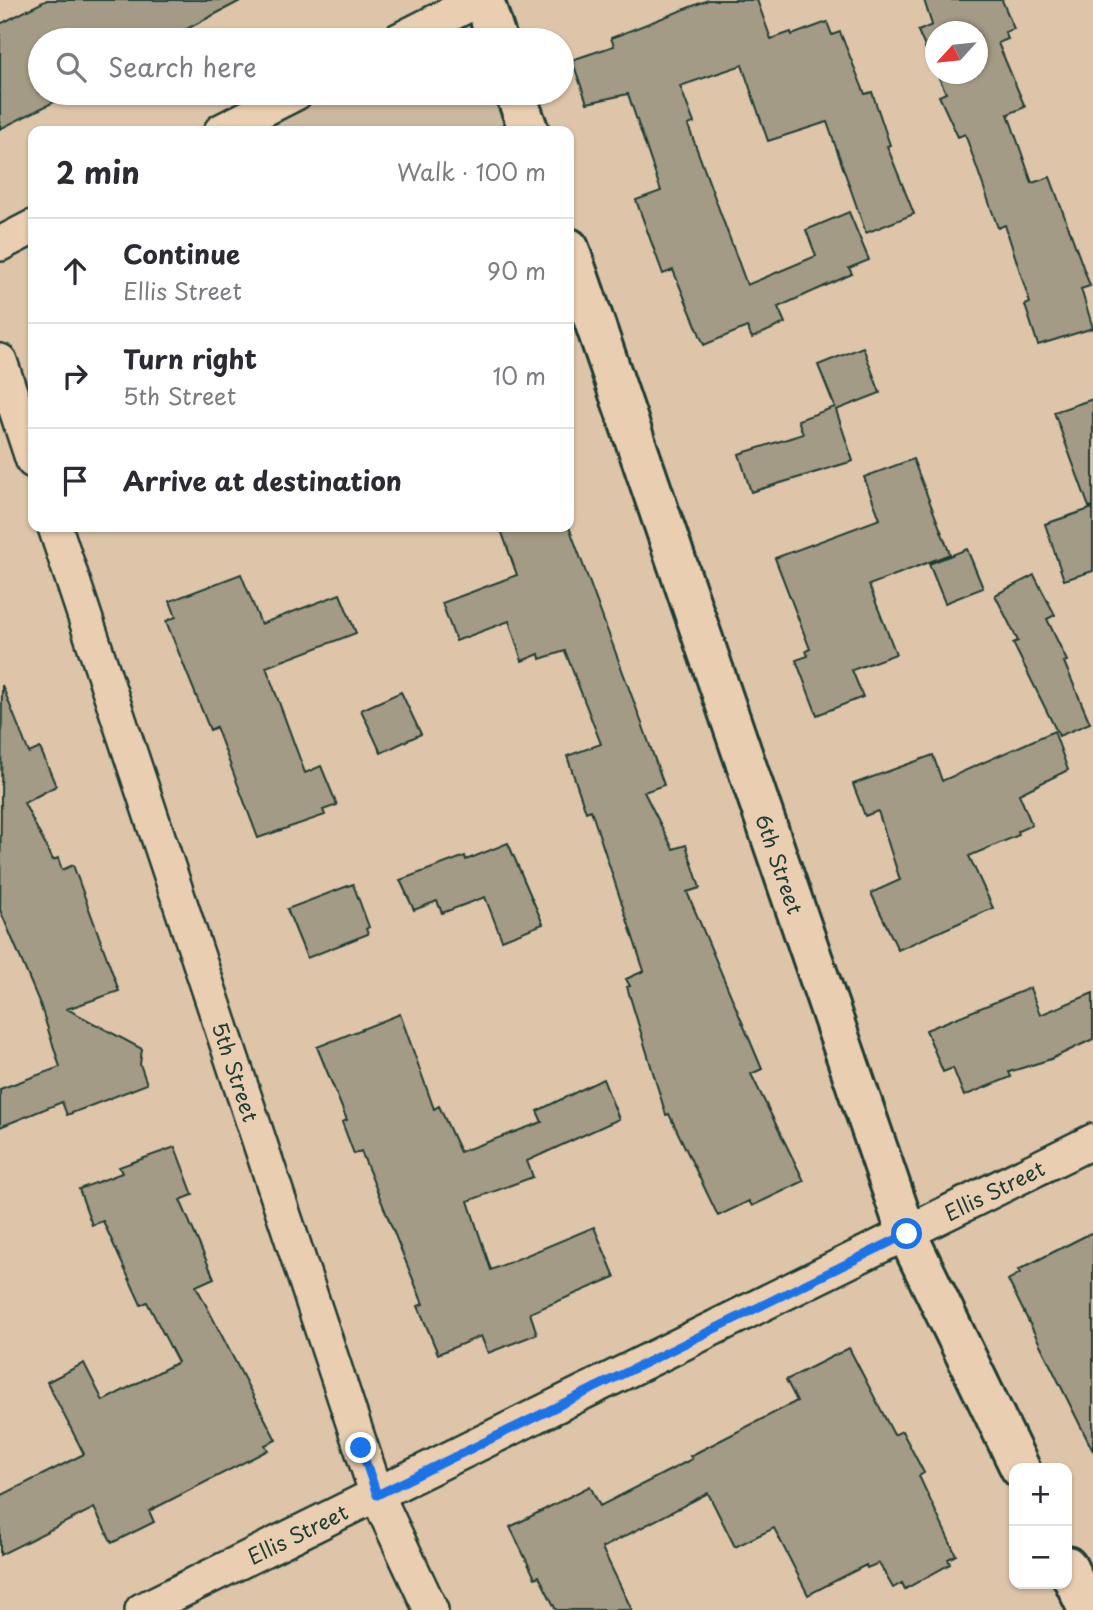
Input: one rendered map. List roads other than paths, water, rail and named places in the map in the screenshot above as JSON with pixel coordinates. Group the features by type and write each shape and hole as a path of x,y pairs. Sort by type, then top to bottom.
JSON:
{"main road":[{"path":"481,0 493,28"},
{"path":"519,105 527,126"},
{"name":"6th Street","path":"574,263 907,1234 1018,1463"},
{"path":"1072,1576 1088,1610"}],"street":[{"path":"424,28 481,0"},
{"path":"231,126 272,105"},
{"path":"0,244 28,230"},
{"path":"0,361 28,446"},
{"name":"5th Street","path":"57,532 377,1495 432,1610"},
{"name":"Ellis Street","path":"142,1610 1093,1141"}]}
